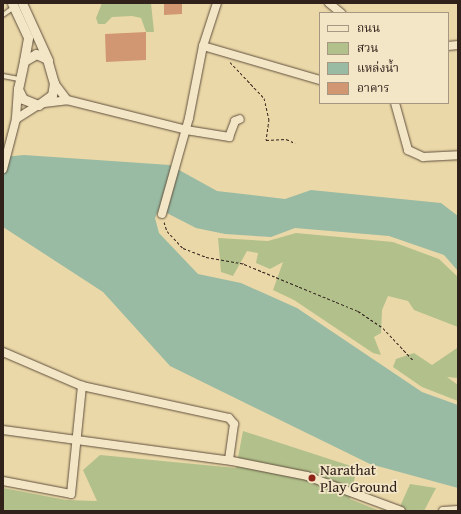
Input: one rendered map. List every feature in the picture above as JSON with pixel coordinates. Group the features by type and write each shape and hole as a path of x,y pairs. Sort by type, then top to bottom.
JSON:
{"street":[{"path":"162,214 186,130 203,46 217,3"},
{"path":"329,3 340,12"},
{"path":"3,169 7,136 16,119 19,79 28,38 16,4"},
{"path":"16,4 49,63 54,83 67,100"},
{"path":"203,46 319,80"},
{"path":"24,61 36,54 44,56 49,63"},
{"path":"16,119 41,104 52,95 54,83"},
{"path":"18,89 23,99 41,104 67,100 186,130 228,137 235,121 240,119"},
{"path":"396,104 408,150 423,157 458,155"},
{"path":"3,352 82,386 229,418 234,424 230,460"},
{"path":"3,481 71,494 74,442 82,386"},
{"path":"3,430 74,442 230,460 307,476 401,511"},
{"path":"443,511 458,510"}],"lane":[{"path":"3,15 16,4"},
{"path":"3,76 19,79"}],"path":[{"path":"229,61 264,98 269,119 266,140 286,139 295,143"},
{"path":"162,214 167,231 184,248 206,257 244,264 358,311 383,328 413,360"}],"green space":[{"path":"102,3 151,3 154,32 146,32 141,18 132,16 112,17 105,24 98,24 96,18"},
{"path":"296,233 393,242 439,259 458,277 458,327 414,310 408,301 388,296 382,310 381,333 374,337 381,355 373,353 294,300 273,290 283,262 270,269 256,263 258,253 247,251 233,276 221,272 218,238 268,241"},
{"path":"458,330 458,378 447,377 458,385 458,401 422,387 393,367 396,359 414,353 432,365 457,348"},
{"path":"243,431 357,468 350,499 380,511 3,511 3,488 66,500 97,501 83,470 100,455 236,468"},
{"path":"410,484 436,488 424,511 398,511"}],"water":[{"path":"24,155 170,165 217,191 285,199 311,190 441,203 458,216 458,271 444,255 389,236 295,228 271,237 225,234 196,228 159,209 155,218 159,233 198,274 241,283 297,308 422,392 458,405 458,488 370,464 170,366 103,292 3,227 3,157"}],"building":[{"path":"164,3 182,3 182,14 164,15"},
{"path":"146,32 146,60 106,62 105,34"}],"place":[{"name":"Narathat Play Ground","path":"312,478"}]}
